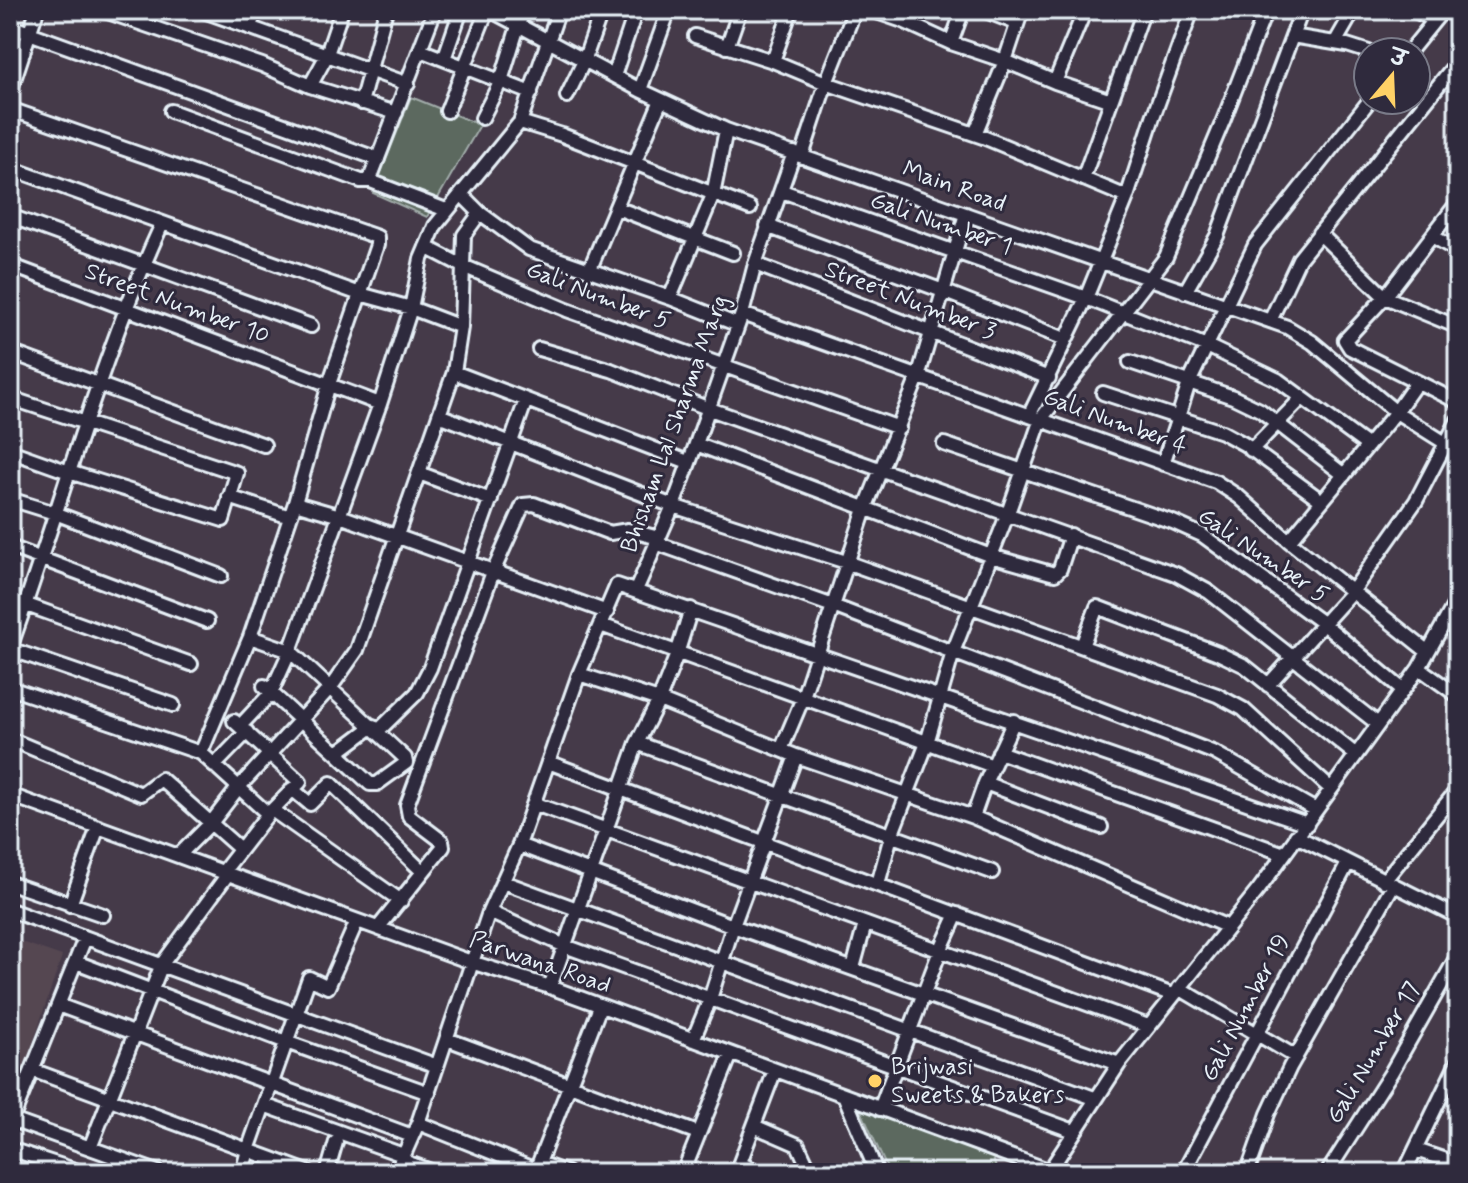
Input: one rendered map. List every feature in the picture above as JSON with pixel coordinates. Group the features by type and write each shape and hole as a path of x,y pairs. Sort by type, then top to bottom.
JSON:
{"street":[{"path":"10,92 37,10"},
{"path":"102,10 262,65 310,86 396,113"},
{"path":"250,28 255,10"},
{"path":"310,86 326,57 342,10"},
{"path":"361,103 386,10"},
{"path":"371,181 435,10"},
{"path":"444,59 461,10"},
{"path":"447,111 488,10 661,100 726,130 798,155"},
{"path":"482,118 501,81 523,10"},
{"path":"214,766 290,651 380,404 411,308 426,247 446,210 520,122 559,10"},
{"path":"567,96 584,61 602,10"},
{"path":"614,76 636,10"},
{"path":"640,90 669,10"},
{"path":"727,47 740,10"},
{"path":"773,61 791,10"},
{"name":"Bhisham Lal Sharma Marg","path":"855,10 767,226 740,320 696,444 636,590 1307,824"},
{"path":"871,10 905,16 951,43 1111,101"},
{"path":"951,43 963,10"},
{"path":"983,10 1016,23"},
{"path":"975,134 1022,10"},
{"path":"1055,82 1085,10"},
{"path":"1083,179 1144,10"},
{"path":"878,884 891,836 927,743 953,652 1023,472 1049,378 1127,197 1192,10"},
{"path":"1036,417 1166,257 1266,10"},
{"path":"1185,292 1217,236 1302,10"},
{"path":"1335,43 1354,10"},
{"path":"1413,10 1439,15 1422,36"},
{"path":"206,11 326,57 408,84"},
{"path":"10,26 378,159"},
{"path":"695,36 975,134 1127,197"},
{"path":"1292,36 1352,48"},
{"path":"420,50 531,93"},
{"path":"1270,321 1289,277 1319,233 1458,61"},
{"path":"589,271 661,100"},
{"path":"10,109 377,237 377,245 329,384 295,503 250,637 201,753"},
{"path":"171,111 446,210"},
{"path":"1163,464 1189,383 1261,237 1357,116"},
{"path":"520,122 562,135 750,208"},
{"path":"670,298 713,195 726,130"},
{"name":"Main Road","path":"798,155 1301,334 1396,412 1452,448"},
{"path":"10,168 360,294 411,308 461,327"},
{"name":"Gali Number 1","path":"782,191 1086,298 1207,346 1269,375 1368,446"},
{"name":"Gali Number 4","path":"461,194 517,243 589,271 918,377 1216,482 1428,652"},
{"path":"1458,202 1385,297 1347,334 1345,342 1350,348 1458,402"},
{"path":"617,208 733,253"},
{"path":"179,855 331,687 357,650 454,372 461,327 465,231 480,213"},
{"path":"781,750 802,700 865,509 918,377 966,214"},
{"path":"10,216 311,326"},
{"path":"162,224 84,423 42,559 10,648 173,705"},
{"path":"767,226 1065,339"},
{"path":"1319,233 1385,297 1458,327"},
{"path":"1432,236 1458,251"},
{"name":"Gali Number 5","path":"426,247 567,310 899,428"},
{"name":"Street Number 3","path":"755,264 1049,378"},
{"name":"Street Number 10","path":"10,265 380,404"},
{"path":"539,349 611,370 707,408 1071,535 1193,583 1209,592 1378,724"},
{"path":"10,353 264,445"},
{"path":"1130,362 1247,404 1344,475"},
{"path":"454,372 688,462"},
{"path":"1289,541 1396,412 1417,382"},
{"path":"1103,393 1222,432 1322,501"},
{"path":"10,398 237,473 223,520 10,451"},
{"path":"1251,450 1302,398"},
{"path":"337,753 407,706 424,682 526,400"},
{"path":"439,415 673,506 846,562 1233,703 1331,789"},
{"path":"1268,685 1352,592 1452,448 1458,420"},
{"path":"696,444 991,556 1055,574 1060,569 1071,535"},
{"name":"Gali Number 5","path":"944,444 1173,522 1202,535 1324,624 1403,690"},
{"path":"419,473 491,500"},
{"path":"229,497 290,517"},
{"path":"10,499 221,576"},
{"path":"295,503 340,516 607,612"},
{"path":"378,928 442,849 443,843 409,816 407,805 493,572 523,505 534,504 610,533 628,530 658,540 953,652 1215,753 1316,810"},
{"path":"10,547 207,621"},
{"path":"396,1173 429,1093 489,912 535,804 579,674 617,585 636,590"},
{"path":"10,599 191,664"},
{"path":"1051,1172 1094,1098 1307,824 1419,668 1458,600"},
{"path":"1082,646 1097,607 1226,657 1245,666 1356,755"},
{"path":"550,987 637,743 659,700 691,609"},
{"path":"601,625 802,700 993,766"},
{"path":"250,637 290,651 375,728 406,760 404,765 377,784 366,782 267,690"},
{"path":"1419,668 1458,696"},
{"path":"579,674 659,700 796,756 973,817 1228,927"},
{"path":"10,688 201,753 238,788 270,812 401,901"},
{"path":"973,817 1014,721"},
{"path":"90,1148 162,964 240,849 300,782 241,726"},
{"path":"10,739 141,794 161,779 240,849"},
{"path":"637,743 992,872"},
{"path":"999,752 1284,854"},
{"path":"693,1040 796,756"},
{"path":"548,762 1176,992 1296,1057"},
{"path":"292,789 310,804 331,783 423,872"},
{"path":"985,783 1101,827"},
{"path":"1247,1173 1268,1114 1389,883 1458,789"},
{"name":"Parwana Road","path":"10,795 471,962 550,987 1051,1172"},
{"path":"535,804 1148,1026"},
{"path":"70,905 98,827"},
{"path":"1296,836 1458,917"},
{"path":"519,845 733,926 1119,1064"},
{"name":"Gali Number 19","path":"1183,1173 1348,863"},
{"path":"503,882 1094,1098"},
{"path":"10,883 103,915"},
{"path":"10,910 437,1066"},
{"path":"489,912 565,946 1074,1131"},
{"path":"880,1109 957,914"},
{"path":"242,1173 309,978 328,987 357,921"},
{"path":"853,968 865,924"},
{"path":"85,938 12,1120 160,1173"},
{"name":"Gali Number 17","path":"1327,1173 1380,1091 1458,955"},
{"path":"76,962 429,1093"},
{"path":"58,1005 412,1136"},
{"path":"536,1168 600,1007"},
{"path":"447,1039 698,1133"},
{"path":"683,1173 731,1054"},
{"path":"1404,1173 1458,1062"},
{"path":"32,1070 310,1173"},
{"path":"759,1173 738,1168 775,1070"},
{"path":"844,1095 877,1173"},
{"path":"264,1105 436,1173"},
{"path":"418,1123 536,1168 567,1173"},
{"path":"754,1126 798,1145 811,1173"},
{"path":"327,1173 336,1142"},
{"path":"10,1149 84,1173"},
{"path":"1416,1150 1458,1164"}],"shaded area":[{"path":"10,938 62,956 10,1111"}],"green space":[{"path":"411,97 480,125 427,217 373,193"},
{"path":"859,1106 992,1153 997,1173 889,1173"}],"place":[{"name":"Brijwasi Sweets & Bakers","path":"875,1081"}]}
